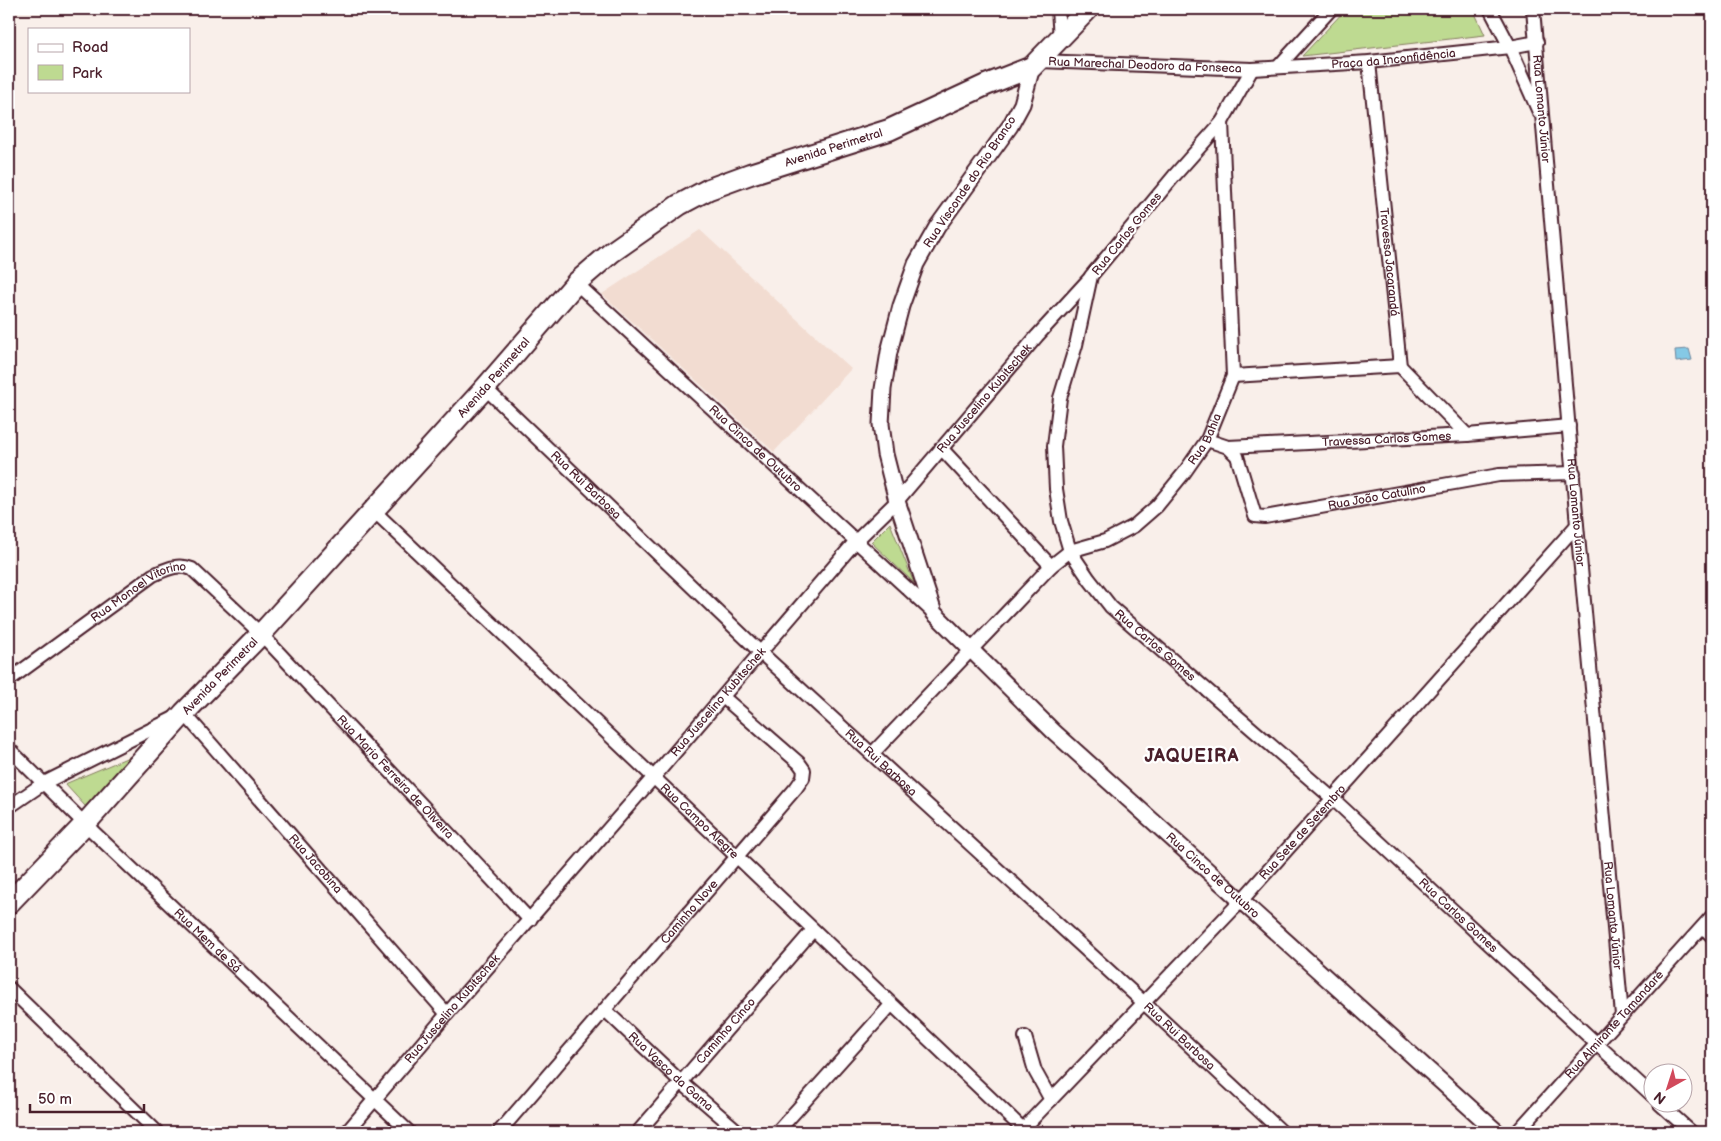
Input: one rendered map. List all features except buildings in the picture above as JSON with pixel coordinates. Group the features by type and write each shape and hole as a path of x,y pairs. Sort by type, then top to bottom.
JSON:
{"main road":[{"name":"Avenida Perimetral","path":"9,903 85,824 184,713 261,634 485,388 576,283 612,252 658,218 710,189 750,174 889,130 1036,64 1088,9"}],"street":[{"path":"1058,9 1060,39"},
{"path":"1278,67 1331,9"},
{"path":"1490,9 1510,47 1542,119"},
{"name":"Rua Lomanto Júnior","path":"1533,9 1577,525 1622,1015"},
{"name":"Praça da Inconfidência","path":"1252,69 1370,62 1510,47 1537,42"},
{"name":"Travessa Jacarandá","path":"1370,62 1400,366"},
{"name":"Rua Marechal Deodoro da Fonseca","path":"1036,64 1252,69"},
{"name":"Rua Visconde do Rio Branco","path":"897,501 884,454 882,424 883,389 888,352 902,306 916,264 938,227 1010,126 1022,104 1036,64"},
{"name":"Rua Carlos Gomes","path":"1252,69 1222,122 1174,176 1091,276 1076,344 1060,398 1054,446 1056,489 1061,521 1070,550 1088,579 1111,607 1332,798 1644,1088"},
{"name":"Rua Bahia","path":"872,754 1051,566 1070,550 1105,541 1134,526 1156,506 1184,473 1206,440 1233,376 1222,122"},
{"name":"Rua Juscelino Kubitschek","path":"347,1132 855,542 897,501 1037,336 1091,276"},
{"name":"Rua Cinco de Outubro","path":"576,283 934,613 1053,731 1497,1132"},
{"path":"1233,376 1400,366 1467,435"},
{"name":"Rua Rui Barbosa","path":"485,388 760,652 1143,1002 1282,1132"},
{"name":"Travessa Carlos Gomes","path":"1206,440 1228,447 1467,435 1569,426"},
{"name":"Rua João Catulino","path":"1228,447 1237,456 1256,516 1265,517 1499,475 1574,473"},
{"path":"941,448 1051,566"},
{"name":"Rua Cinco de Outubro","path":"897,501 934,613"},
{"name":"Rua Campo Alegre","path":"373,510 1023,1131"},
{"name":"Rua Sete de Setembro","path":"1023,1131 1240,901 1577,525"},
{"name":"Rua Monoel Vitorino","path":"9,680 153,575 182,565 192,569 261,634"},
{"name":"Rua Mario Ferreira de Oliveira","path":"261,634 530,920"},
{"name":"Caminho Nove","path":"499,1132 803,778 804,770 799,763 723,697"},
{"path":"9,807 44,783 184,713"},
{"name":"Rua Jacobina","path":"184,713 447,1014"},
{"name":"Rua Mem de Sá","path":"9,749 85,824 409,1132"},
{"name":"Rua Almirante Tamandaré","path":"1517,1132 1712,916"},
{"path":"1702,927 1712,936"},
{"name":"Caminho Cinco","path":"638,1132 813,930"},
{"path":"9,988 157,1132"},
{"path":"777,1132 891,1005"},
{"name":"Rua Vasco da Gama","path":"605,1010 681,1082 738,1132"},
{"path":"1025,1037 1035,1071 1051,1100"},
{"path":"1671,1114 1692,1132"}],"shaded area":[{"path":"700,230 851,369 774,452 602,294"}],"green space":[{"path":"1346,9 1473,9 1485,35 1302,56"},
{"path":"890,523 914,583 871,542"},
{"path":"136,754 86,807 65,784"}],"water":[{"path":"1689,349 1692,360 1676,362 1675,350"}],"district":[{"name":"JAQUEIRA","path":"1192,756"}]}
